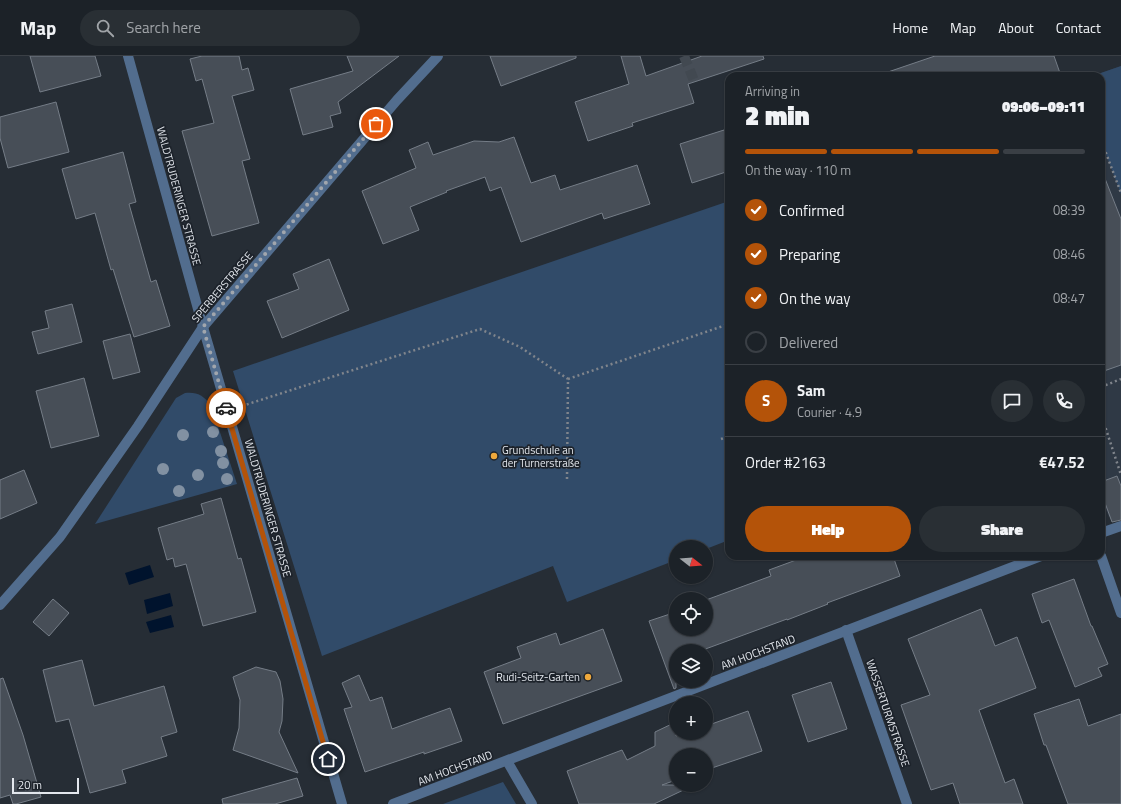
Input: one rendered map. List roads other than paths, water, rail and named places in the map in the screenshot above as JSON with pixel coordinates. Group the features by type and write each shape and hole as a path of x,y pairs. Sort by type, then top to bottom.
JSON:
{"street":[{"name":"WALDTRUDERINGER STRASSE","path":"128,56 203,327 342,804"},
{"name":"SPERBERSTRASSE","path":"0,605 60,537 138,426 203,327 387,112 438,56"},
{"path":"1105,532 1121,526"},
{"name":"AM HOCHSTAND","path":"393,804 1030,560"},
{"path":"1102,560 1121,613"},
{"name":"WASSERTURMSTRASSE","path":"846,630 907,804"},
{"path":"507,761 532,804"}],"tunnel":[{"path":"684,56 695,83"}],"place":[{"name":"Grundschule an der Turnerstraße","path":"494,456"},
{"name":"Rudi-Seitz-Garten","path":"588,677"}]}
